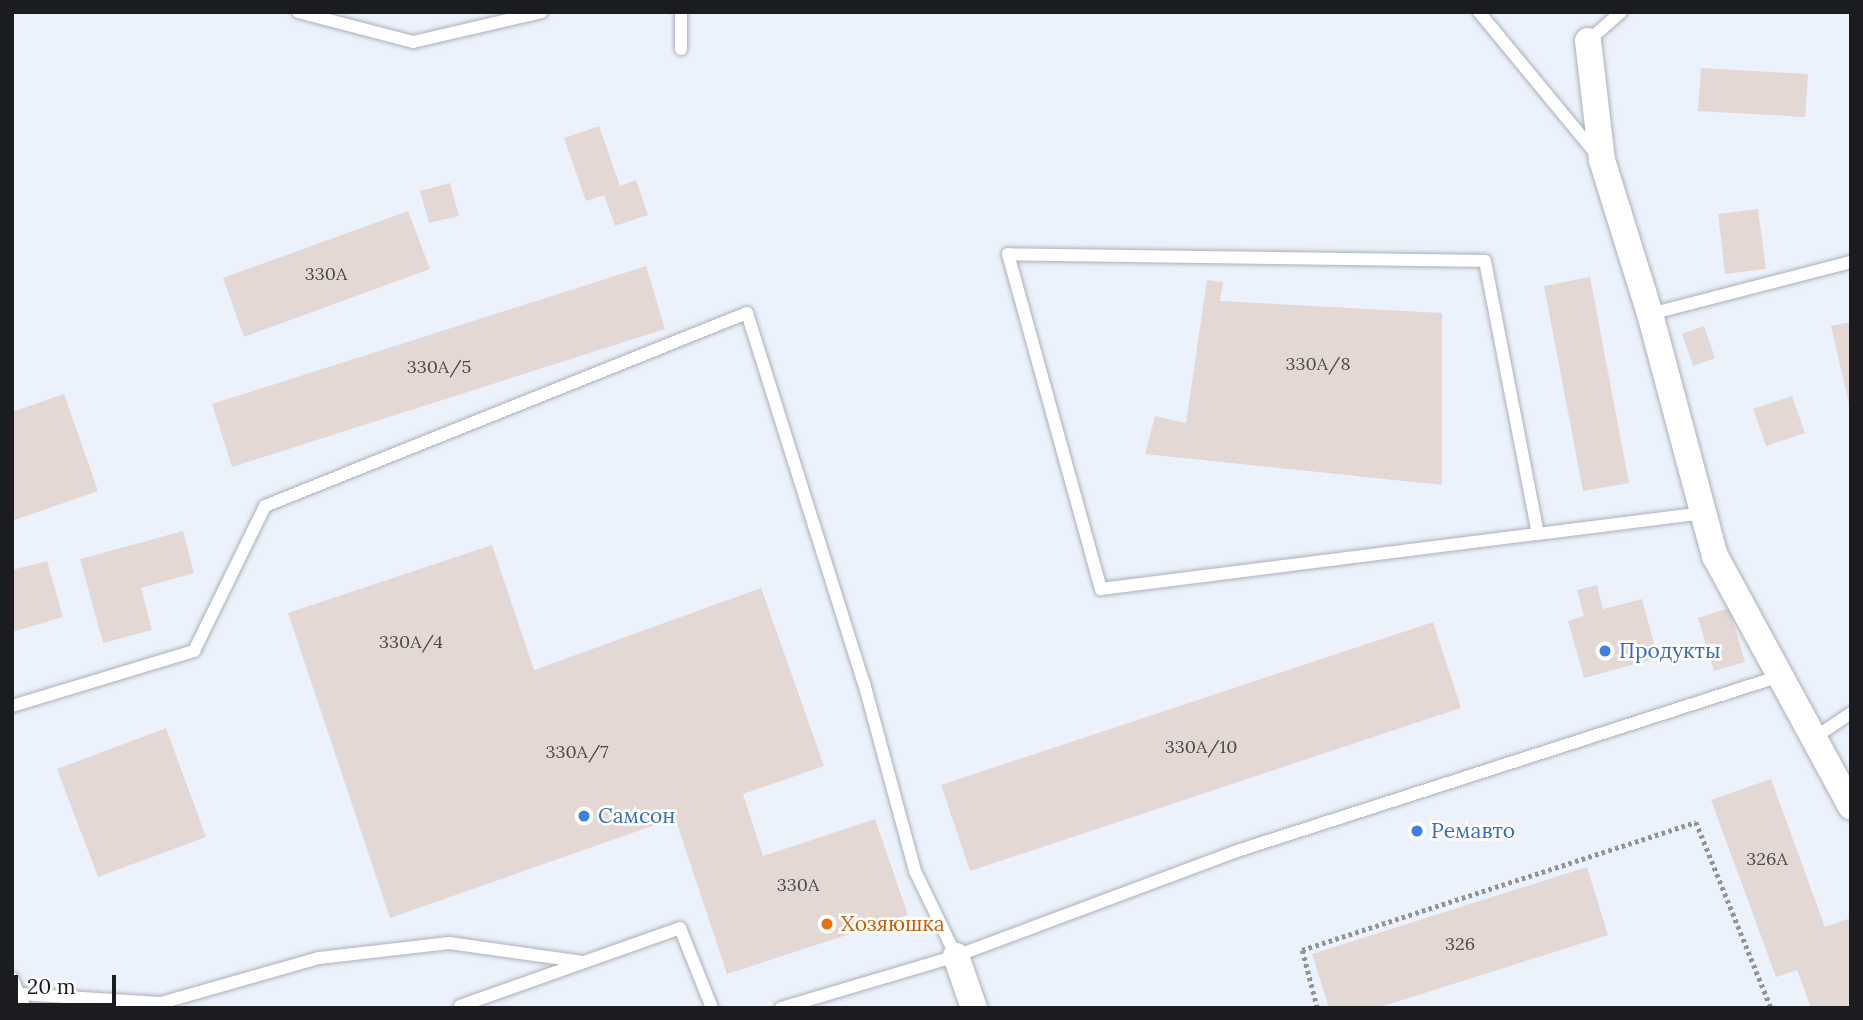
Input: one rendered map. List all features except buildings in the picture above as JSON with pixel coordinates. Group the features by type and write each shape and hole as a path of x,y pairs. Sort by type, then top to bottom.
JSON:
{"street":[{"path":"1588,41 1602,160 1650,314 1715,556 1851,807"},
{"path":"956,956 974,1008"}],"lane":[{"path":"298,12 413,42 542,12"},
{"path":"681,12 681,49"},
{"path":"1479,12 1602,160"},
{"path":"1588,41 1621,12"},
{"path":"1538,534 1485,261 1008,254 1101,589 1538,534 1703,513"},
{"path":"1650,314 1851,262"},
{"path":"12,706 194,651 265,506 747,313 864,683 915,871 956,956"},
{"path":"781,1008 956,956 1240,850 1780,676"},
{"path":"1814,738 1851,713"},
{"path":"460,1006 680,928 712,1008"},
{"path":"19,994 161,1003 319,958 449,943 585,962"},
{"path":"12,978 25,1008"}],"path":[{"path":"1317,1008 1302,950 1696,822 1771,1008"}],"place":[{"name":"Продукты","path":"1605,651"},
{"name":"Самсон","path":"584,816"},
{"name":"Ремавто","path":"1417,831"},
{"name":"Хозяюшка","path":"827,924"}]}
